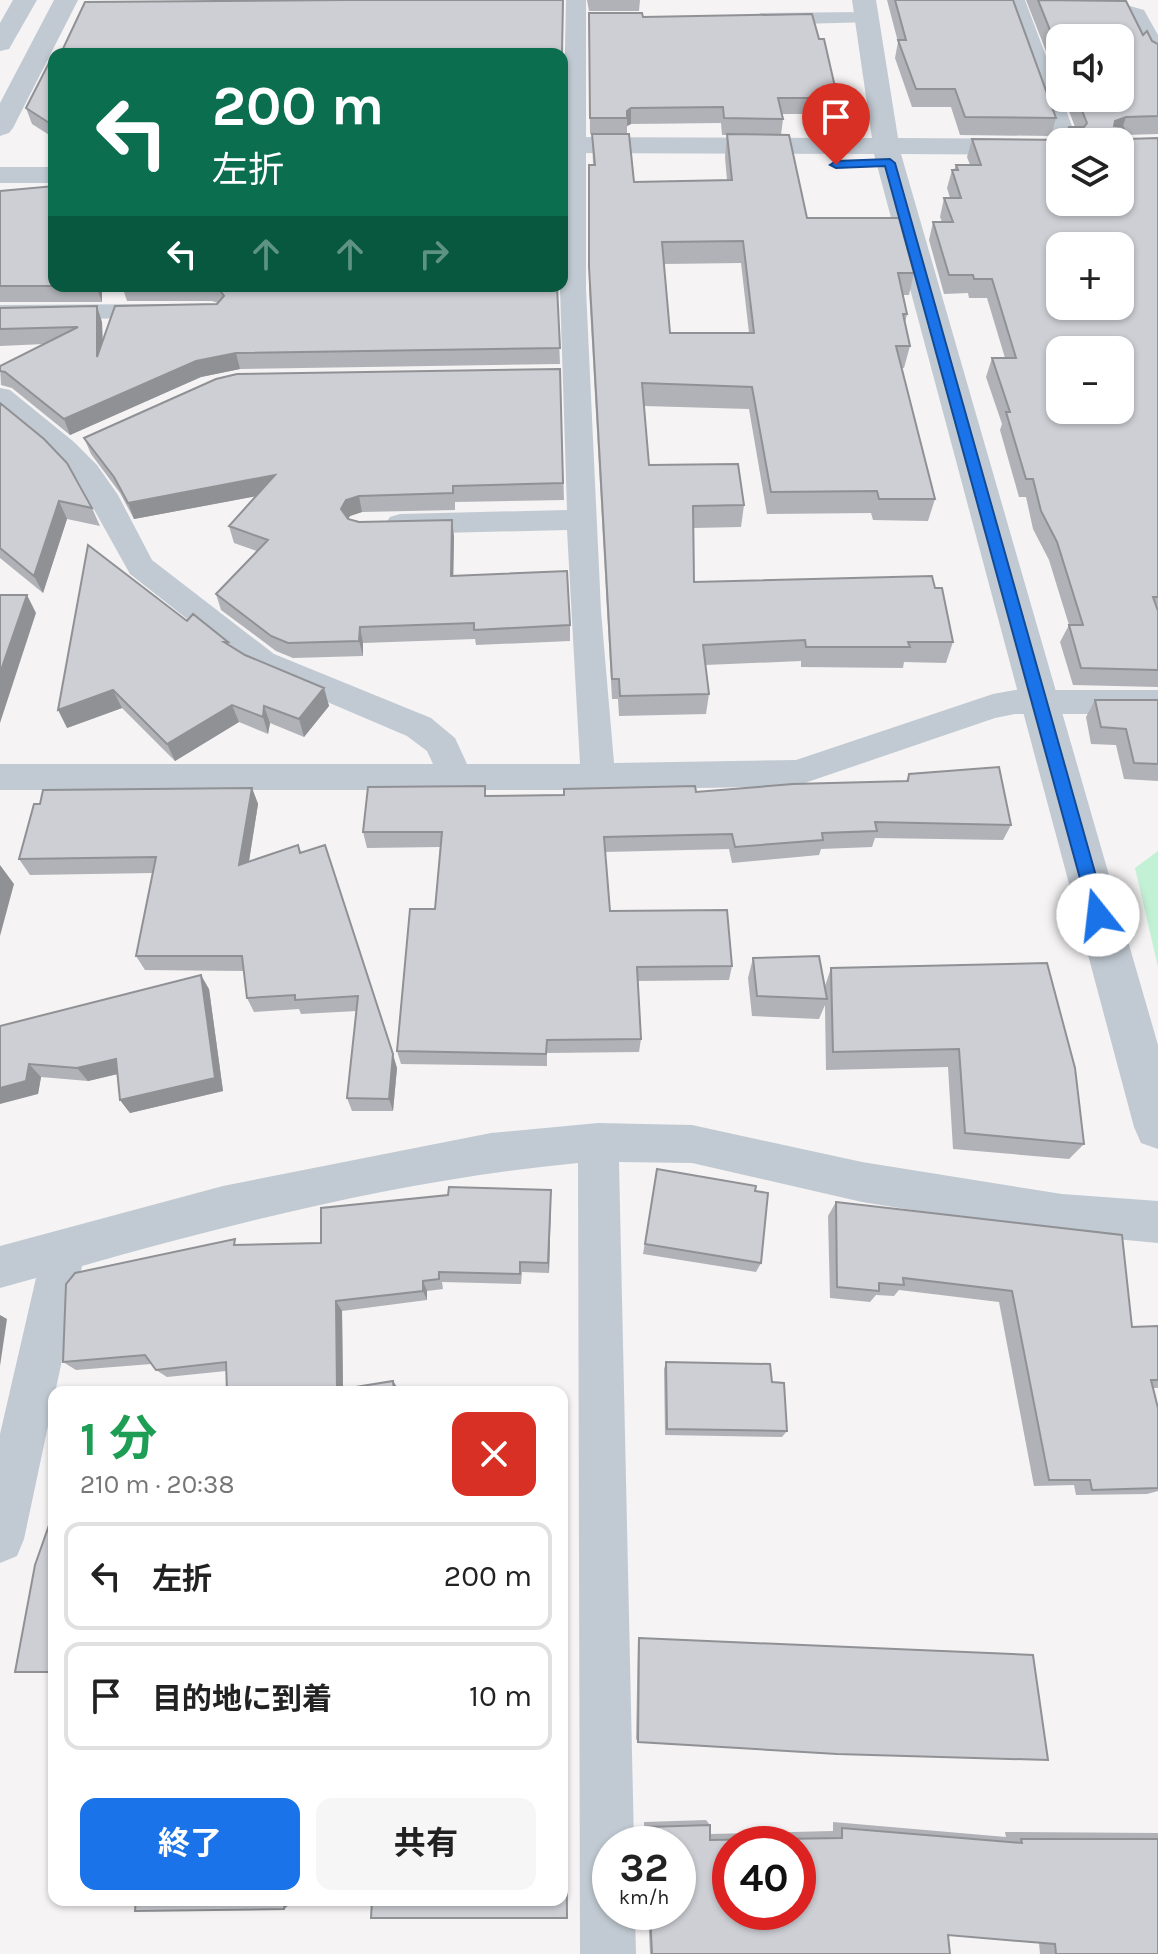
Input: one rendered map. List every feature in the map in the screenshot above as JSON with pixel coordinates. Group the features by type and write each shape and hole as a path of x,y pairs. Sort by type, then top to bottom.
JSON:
{"street":[{"path":"1015,0 1062,128"},
{"path":"1087,0 1137,14 1158,56"},
{"path":"0,44 23,4 69,5 49,48"},
{"path":"743,19 865,9 888,154 1158,1127"},
{"path":"568,141 576,10"},
{"path":"5,142 48,50"},
{"path":"568,157 888,154 1046,148"},
{"path":"888,154 1046,161"},
{"path":"0,175 48,175"},
{"path":"568,181 587,649 598,777"},
{"path":"0,313 196,312"},
{"path":"545,375 576,375"},
{"path":"0,396 67,450 96,483 141,567 263,662 419,727 435,737 450,758 452,777"},
{"path":"67,450 96,437"},
{"path":"378,524 581,520"},
{"path":"0,777 598,777 796,773 973,711 1015,702 1158,702"},
{"path":"0,1267 223,1206 491,1152 598,1142 692,1144 862,1182 1062,1214 1158,1222"},
{"path":"598,1142 608,1954"},
{"path":"0,1539 64,1249"}],"green space":[{"path":"1158,851 1158,967 1135,868"}],"building":[{"path":"563,0 562,48 63,48 85,2"},
{"path":"895,0 1013,0 1046,91 1046,112 1054,112 1056,118 965,117 955,89 916,89 898,40 906,40"},
{"path":"1038,0 1126,1 1143,35 1147,31 1152,41 1158,44 1158,116 1126,117 1115,121 1114,126 1123,128 1069,128 1084,127 1087,123 1083,112 1134,112 1134,24 1048,24"},
{"path":"589,13 642,13 643,17 812,14 819,39 824,39 835,87 831,87 833,98 778,98 783,119 724,118 723,107 631,108 627,111 627,118 590,118"},
{"path":"48,65 48,122 26,108"},
{"path":"592,134 629,134 634,182 732,180 727,134 789,135 807,218 899,218 914,273 898,273 910,346 896,346 935,499 879,499 877,491 771,492 752,387 642,383 649,465 738,464 744,505 693,506 694,582 932,576 935,588 942,588 953,642 908,642 910,647 806,647 805,640 703,645 709,694 620,696 619,679 612,679 589,267 589,165 595,165","holes":["743,241 754,333 670,333 662,242"]},
{"path":"1158,138 1158,597 1153,597 1158,611 1158,670 1081,668 1069,625 1083,625 1057,542 1041,511 1033,479 1026,479 1006,412 1010,412 992,358 1016,358 992,279 949,275 933,222 953,222 944,198 961,198 952,170 958,170 956,165 981,165 972,139 1046,140 1046,216 1134,216 1134,139"},
{"path":"48,187 48,286 0,286 0,191"},
{"path":"221,292 557,292 560,348 236,353 196,361 64,419 0,371 0,366 78,327 0,329 0,308 97,306 97,357 115,306 217,304 224,296"},
{"path":"560,369 563,483 453,486 453,493 359,496 346,500 341,509 348,519 359,522 452,520 451,576 567,571 570,625 474,630 474,623 360,627 359,641 288,643 271,636 216,594 268,540 229,526 275,475 128,503 114,477 84,438 216,379 237,374"},
{"path":"0,403 44,439 67,463 92,508 59,501 34,576 0,548"},
{"path":"88,545 187,621 193,614 228,642 224,642 245,655 324,688 299,719 264,706 263,717 232,705 167,744 113,690 58,710"},
{"path":"0,595 27,595 0,673"},
{"path":"1095,700 1158,700 1158,764 1134,763 1126,729 1101,727"},
{"path":"999,767 1011,825 875,822 877,831 822,833 823,840 735,847 732,834 604,837 610,911 727,910 732,966 637,967 641,1039 547,1040 546,1054 397,1051 410,909 435,909 442,832 363,832 368,787 485,786 485,796 564,795 564,789 695,786 696,792 793,784 908,781 909,774"},
{"path":"252,788 239,865 298,845 300,853 325,845 393,1054 389,1099 347,1098 358,996 295,1000 295,995 247,998 242,956 136,956 156,857 19,859 34,804 40,804 43,790"},
{"path":"819,956 827,999 757,996 753,958"},
{"path":"1047,963 1075,1068 1084,1144 965,1133 959,1049 833,1052 831,968"},
{"path":"201,975 215,1078 120,1100 116,1059 77,1068 29,1064 26,1081 0,1088 0,1026"},
{"path":"657,1169 756,1186 755,1191 768,1193 761,1263 645,1244"},
{"path":"449,1187 551,1190 548,1263 520,1262 520,1274 439,1272 439,1279 423,1281 423,1291 336,1301 337,1386 227,1386 226,1362 156,1370 145,1355 63,1362 66,1284 75,1273 235,1239 234,1245 321,1243 321,1208 448,1195"},
{"path":"836,1202 1122,1235 1132,1327 1158,1326 1158,1380 1151,1380 1158,1408 1158,1488 1092,1490 1090,1480 1049,1480 1012,1291 903,1278 904,1285 879,1283 879,1291 837,1287"},
{"path":"666,1362 770,1364 772,1382 784,1383 787,1431 667,1429"},
{"path":"393,1381 393,1386 362,1386"},
{"path":"48,1528 48,1672 15,1672 35,1565"},
{"path":"639,1638 1033,1655 1048,1760 837,1754 638,1742"},
{"path":"710,1825 712,1930 816,1930 816,1838 842,1838 842,1828 1022,1843 1021,1839 1158,1839 1158,1954 1056,1954 1055,1944 948,1935 950,1954 652,1954 651,1930 696,1930 696,1826 678,1826"},
{"path":"135,1906 284,1906 284,1909 135,1911"},
{"path":"372,1906 567,1906 567,1918 371,1918"}],"route":[{"path":"836,165 890,163 1098,915"}]}
